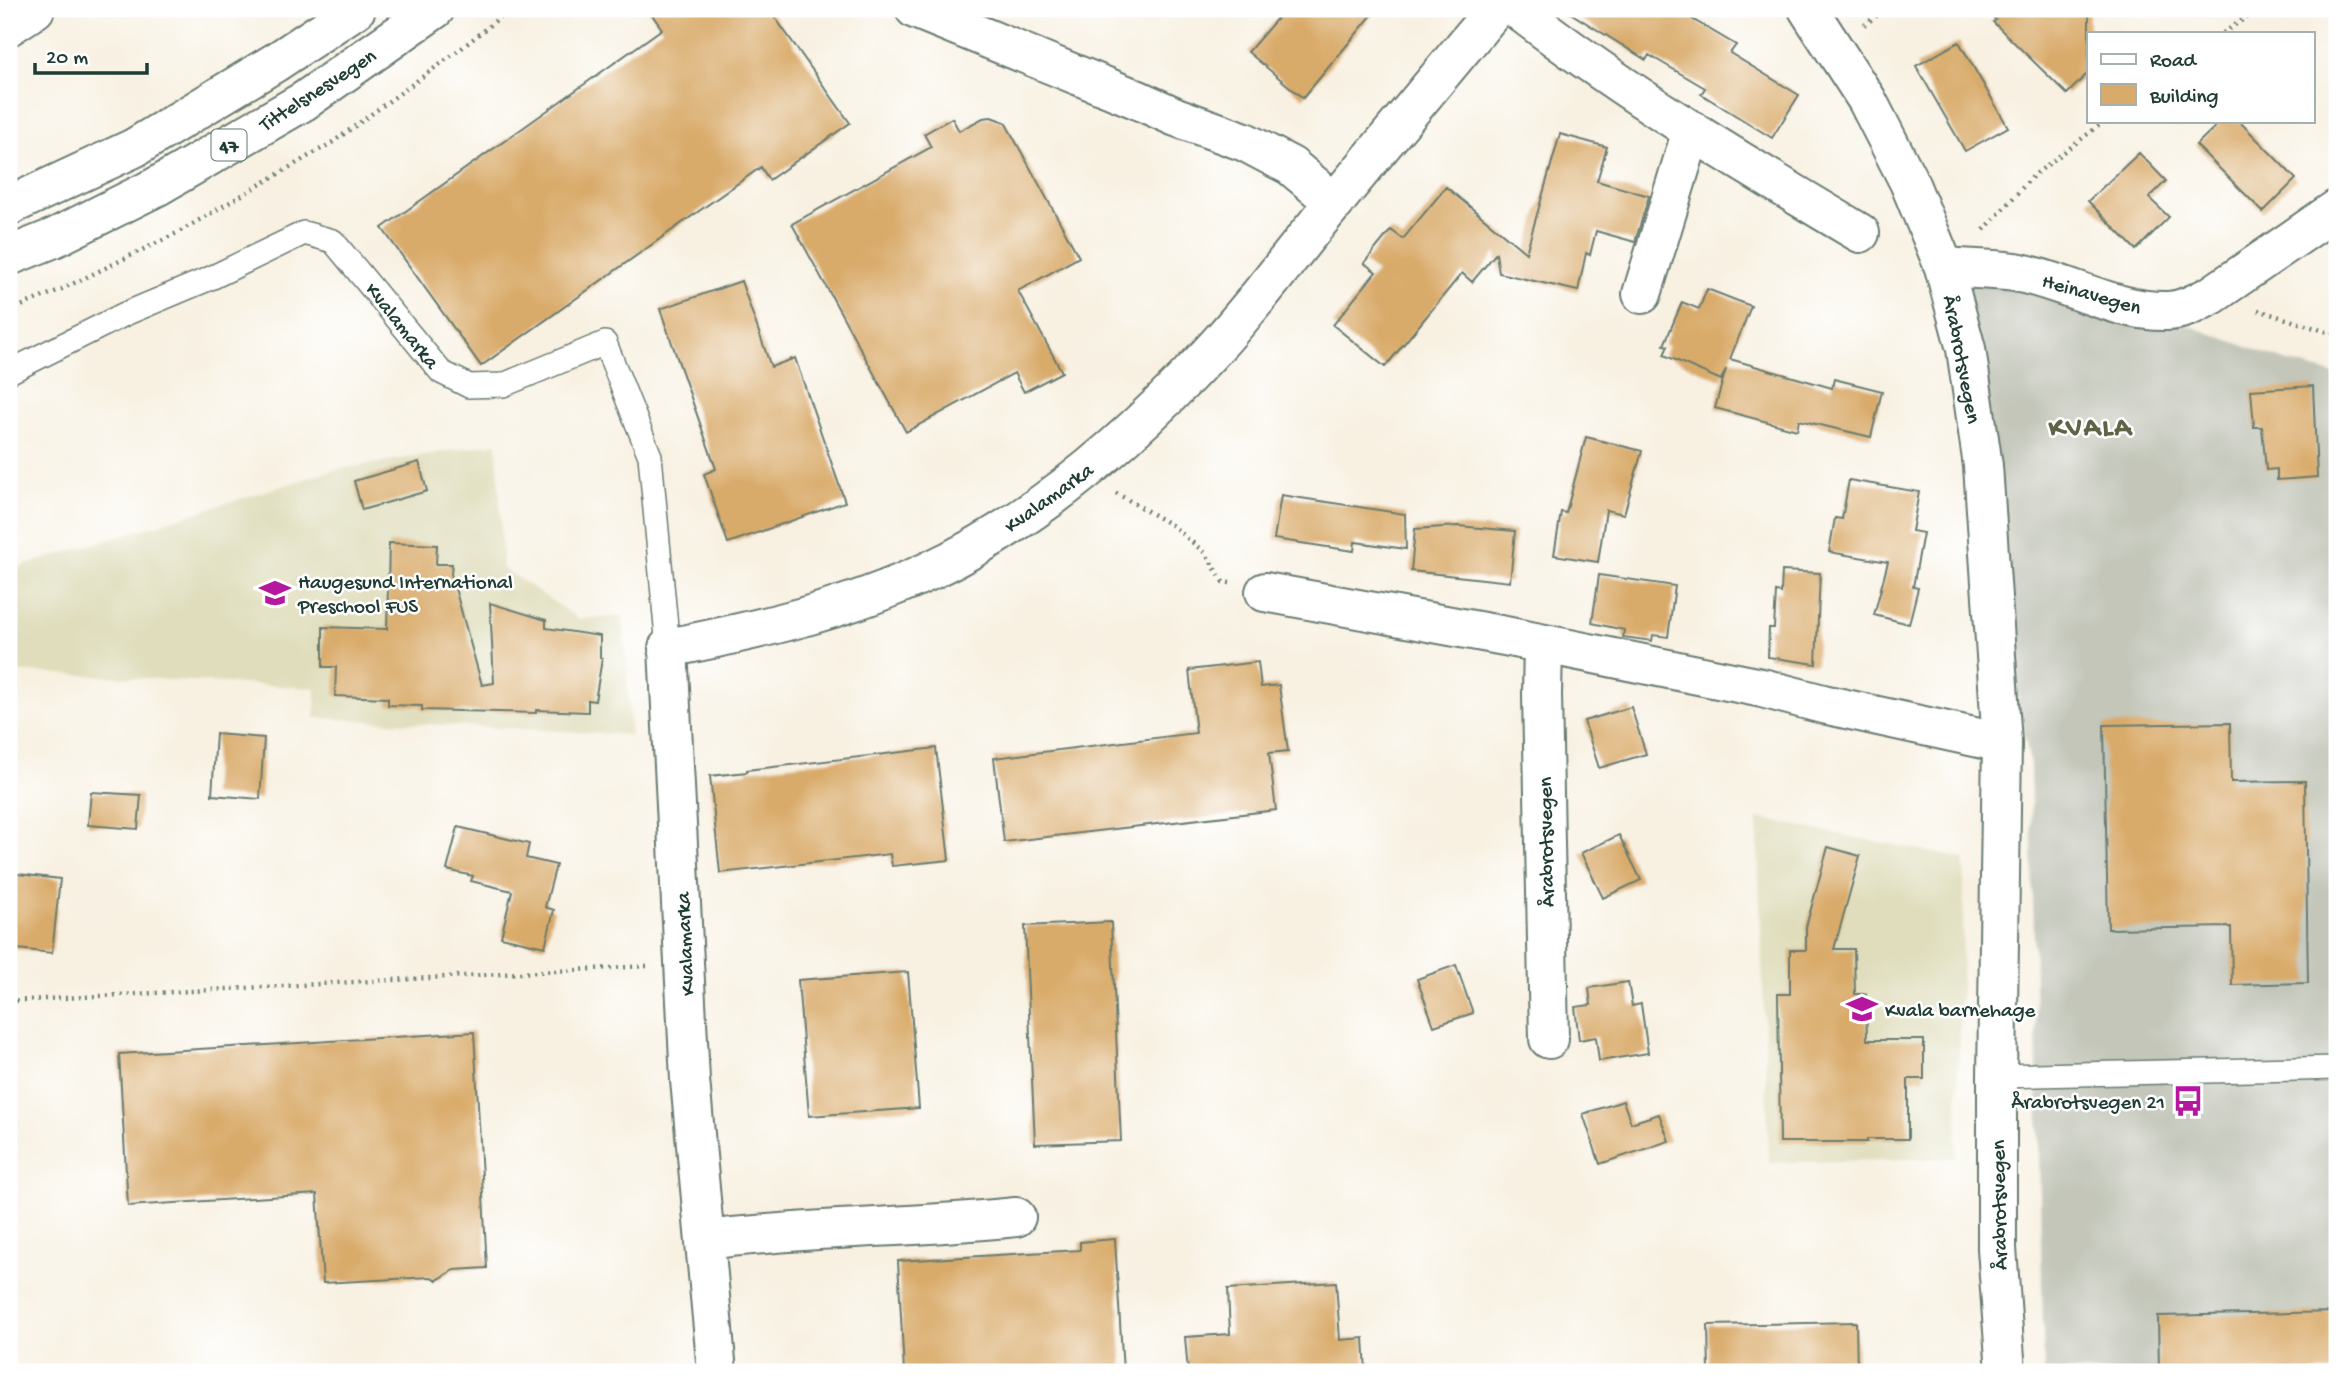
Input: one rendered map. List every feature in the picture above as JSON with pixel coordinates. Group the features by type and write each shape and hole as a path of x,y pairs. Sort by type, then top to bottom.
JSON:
{"street":[{"path":"9,26 35,9"},
{"name":"47","path":"9,206 134,148 276,62 356,9"},
{"name":"Tittelsnesvegen","path":"9,256 54,238 156,187 304,101 435,9"},
{"path":"915,9 1175,117 1245,142 1290,166 1335,203"},
{"name":"Kvalamarka","path":"717,1372 691,1080 668,648 762,630 854,603 928,572 997,534 1082,474 1147,419 1210,353 1495,9"},
{"path":"1517,9 1604,74 1860,233"},
{"name":"Årabrotsvegen","path":"1808,9 1867,100 1909,182 1942,262 1966,349 1983,466 2002,743 1997,1248 2006,1372"},
{"path":"1642,294 1692,131"},
{"name":"Heinavegen","path":"1942,262 2015,272 2107,301 2147,310 2169,311 2193,305 2212,295 2337,209"},
{"path":"1265,592 1762,688 2002,743"},
{"name":"Årabrotsvegen","path":"1543,644 1549,1040"},
{"path":"705,1240 769,1232 958,1223 1016,1217"}],"lane":[{"name":"Kvalamarka","path":"9,372 125,314 213,277 304,233 333,241 441,372 469,386 503,385 605,343 650,456 668,648"},
{"path":"1997,1076 2337,1068"}],"path":[{"path":"9,311 62,289 177,233 333,142 458,51 510,9"},
{"path":"2224,32 2259,9"},
{"path":"1942,262 1982,232 2033,176 2104,122"},
{"path":"1082,474 1173,526 1206,554 1223,582 1265,592"},
{"path":"9,1001 607,970 685,963"}],"shaded area":[{"path":"1955,251 2166,317 2288,362 2337,375 2337,1372 2044,1372 2030,764 1980,504"},
{"name":"Haugesund International Preschool FUS","path":"497,443 503,568 579,619 623,616 631,735 315,718 316,688 9,671 9,570 334,470"},
{"name":"Kvala barnehage","path":"1757,818 1965,859 1956,1158 1769,1163"}],"building":[{"path":"648,9 769,9 850,123 769,180 761,167 481,366 382,228 662,29"},
{"path":"1285,9 1377,9 1303,98 1248,52"},
{"path":"1564,9 1675,9 1736,45 1730,53 1799,95 1772,138 1701,94 1705,88 1649,55 1646,60"},
{"path":"1985,9 2089,9 2087,74 2067,94 1993,22 1996,20"},
{"path":"1959,42 2008,127 1965,151 1916,66"},
{"path":"991,117 1005,122 1079,257 1018,291 1062,372 1024,392 1014,373 906,432 792,224 931,147 924,134 952,118 959,131 983,118"},
{"path":"2220,122 2240,122 2296,179 2263,212 2196,145"},
{"path":"1560,134 1607,147 1597,181 1649,196 1635,242 1596,231 1590,255 1586,253 1578,291 1499,273 1496,253 1472,282 1462,273 1385,367 1333,325 1376,272 1364,263 1391,230 1403,239 1446,187 1526,253"},
{"path":"2139,153 2166,181 2149,198 2169,217 2136,250 2088,201"},
{"path":"741,281 771,367 795,358 845,502 728,543 704,474 716,469 660,309"},
{"path":"1707,289 1751,306 1730,359 1832,388 1834,379 1882,391 1871,437 1799,420 1797,430 1715,408 1726,369 1721,380 1664,355 1668,346 1664,345 1682,302 1699,309"},
{"path":"2313,386 2317,477 2277,480 2277,469 2266,470 2262,427 2254,427 2251,390"},
{"path":"1586,437 1642,451 1624,514 1606,510 1598,562 1554,555 1561,512 1566,513"},
{"path":"419,462 427,491 362,510 354,481"},
{"path":"1849,480 1919,492 1912,531 1923,533 1913,587 1918,588 1909,624 1874,615 1888,562 1829,552 1835,518 1842,519"},
{"path":"1281,495 1405,514 1406,549 1355,542 1354,551 1274,539"},
{"path":"1458,526 1515,531 1510,582 1411,571 1415,529"},
{"path":"389,543 437,545 436,564 452,564 451,574 482,685 494,683 490,603 546,620 546,628 600,636 602,659 595,701 588,700 588,712 422,710 422,706 388,705 388,698 335,696 336,667 323,667 323,627 387,629"},
{"path":"1782,571 1820,573 1816,664 1768,657 1769,628 1774,628 1776,592 1781,593"},
{"path":"1599,575 1675,586 1668,637 1653,635 1652,641 1623,637 1624,630 1592,623"},
{"path":"1258,662 1261,687 1279,685 1288,751 1269,753 1276,810 1004,842 994,758 1196,733 1189,670"},
{"path":"1631,707 1646,754 1599,768 1584,721"},
{"path":"2230,723 2231,782 2305,781 2308,983 2232,985 2231,927 2108,929 2104,725"},
{"path":"216,734 264,738 260,799 212,795"},
{"path":"936,748 949,860 892,866 890,854 720,873 710,776"},
{"path":"91,792 141,795 138,829 88,825"},
{"path":"458,827 529,844 526,858 556,865 545,907 554,910 545,947 501,937 512,891 471,881 473,876 447,870"},
{"path":"1619,835 1641,880 1603,898 1581,853"},
{"path":"1828,847 1860,856 1834,949 1854,949 1855,994 1866,994 1867,1040 1924,1040 1924,1079 1908,1079 1908,1139 1780,1142 1778,994 1790,994 1790,950 1806,950 1806,927"},
{"path":"9,873 60,879 52,953 9,948"},
{"path":"1111,922 1121,1141 1035,1144 1025,926"},
{"path":"1456,965 1473,1013 1434,1026 1417,979"},
{"path":"908,972 919,1108 809,1116 798,980"},
{"path":"1628,982 1632,1006 1641,1004 1648,1053 1599,1061 1596,1037 1579,1040 1575,1007 1591,1005 1589,988"},
{"path":"474,1032 487,1268 454,1270 437,1280 431,1277 323,1283 317,1194 128,1206 119,1054"},
{"path":"1623,1101 1631,1123 1659,1114 1669,1141 1600,1164 1583,1114"},
{"path":"1115,1239 1123,1372 904,1372 898,1261 1080,1250 1080,1242"},
{"path":"1336,1282 1340,1340 1364,1338 1366,1372 1188,1372 1185,1337 1230,1334 1228,1289"},
{"path":"2337,1312 2337,1372 2159,1372 2158,1316"},
{"path":"1856,1322 1857,1372 1709,1372 1708,1325"}],"place":[{"name":"Haugesund International Preschool FUS","path":"275,593"},
{"name":"Kvala barnehage","path":"1862,1009"},
{"name":"Årabrotsvegen 21","path":"2188,1101"}],"district":[{"name":"KVALA","path":"2091,425"}]}
